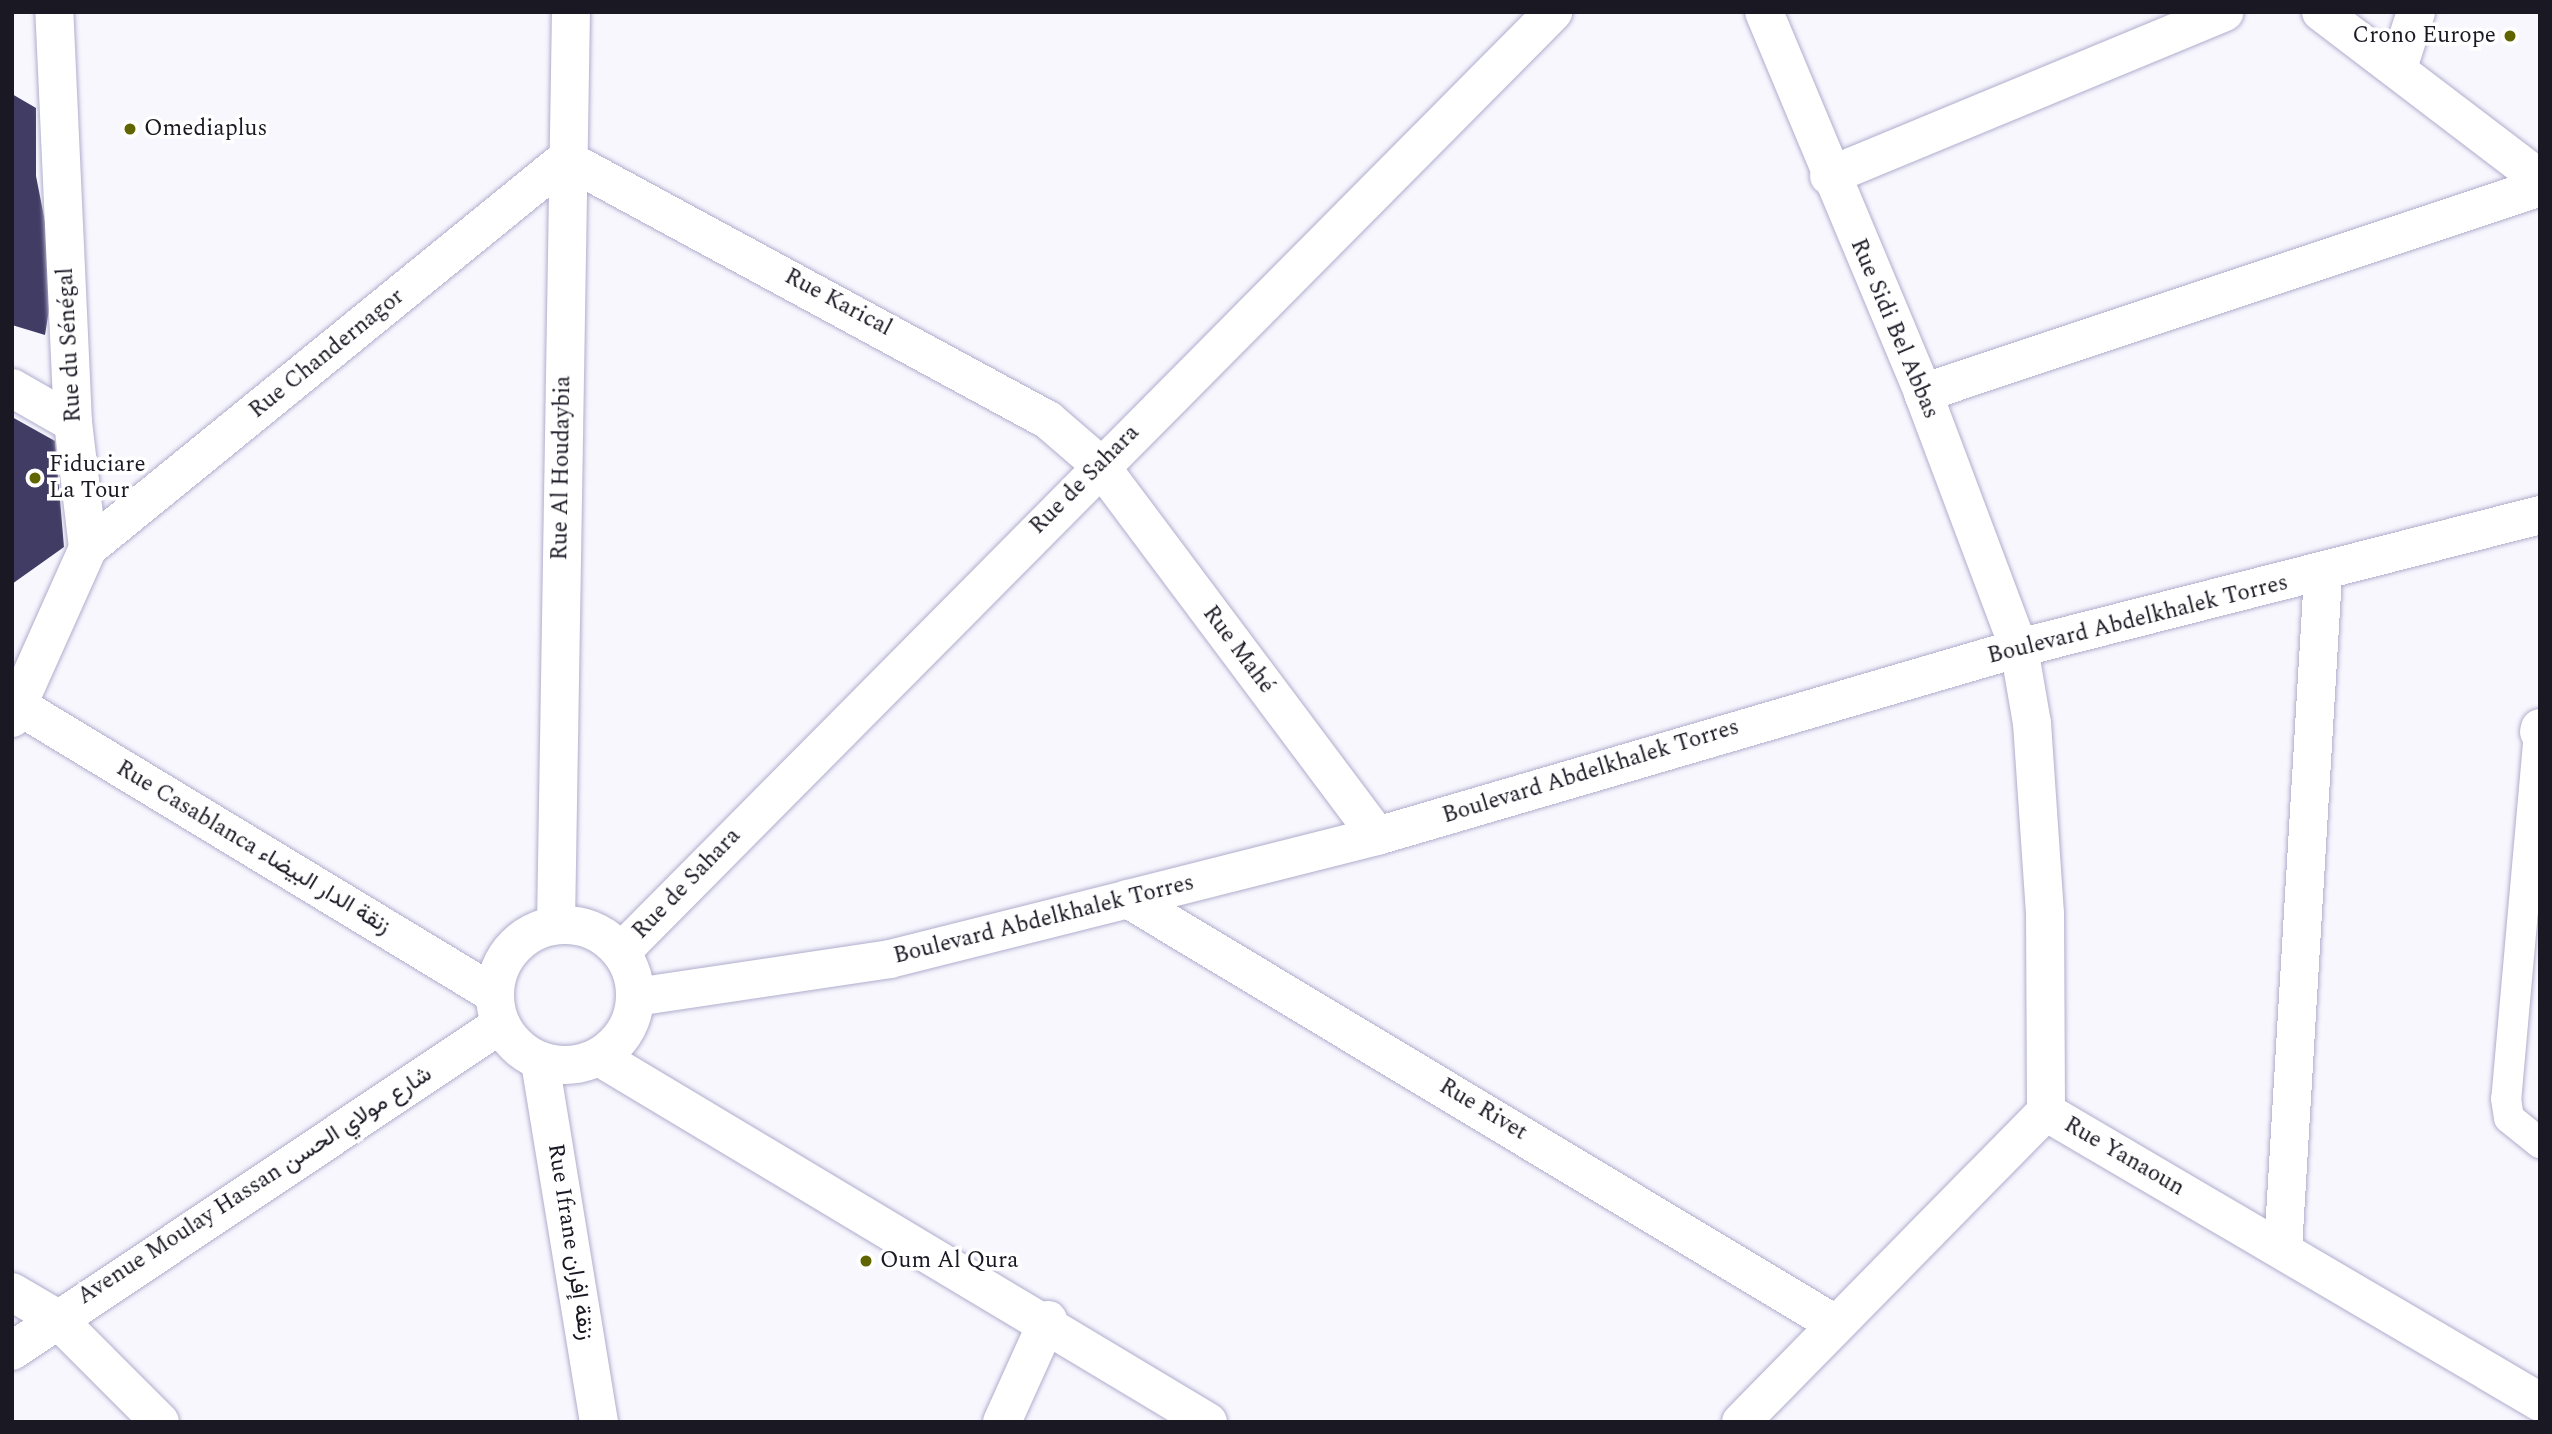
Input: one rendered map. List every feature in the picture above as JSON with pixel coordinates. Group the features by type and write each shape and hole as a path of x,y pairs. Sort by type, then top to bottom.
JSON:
{"street":[{"name":"Rue du Sénégal","path":"54,12 73,423 88,548"},
{"name":"Rue Al Houdaybia","path":"556,925 566,159 571,12"},
{"name":"Rue de Sahara","path":"621,952 1099,464 1553,12"},
{"name":"Rue Sidi Bel Abbas","path":"1764,12 1829,176 1923,393 2019,648 2032,723 2045,914 2046,1112"},
{"path":"1829,176 2224,12"},
{"path":"2321,12 2398,68 2540,179"},
{"path":"2398,68 2416,12"},
{"name":"Rue Karical","path":"566,159 993,385 1048,420 1099,464"},
{"name":"Rue Chandernagor","path":"88,548 566,159"},
{"path":"1923,393 2540,187"},
{"path":"12,388 73,423"},
{"name":"Rue Mahé","path":"1099,464 1377,836"},
{"name":"Boulevard Abdelkhalek Torres","path":"636,997 890,959 1377,836 2019,648 2323,575 2540,515"},
{"path":"14,708 88,548"},
{"path":"2283,1249 2323,575"},
{"name":"Rue Casablanca زنقة الدار البيضاء","path":"14,708 497,1009"},
{"path":"2540,730 2506,1099 2509,1118 2540,1143"},
{"name":"Rue Rivet","path":"1128,899 1835,1324"},
{"path":"556,925 601,934 621,952 636,997 626,1032 599,1057 571,1065 540,1062 517,1046 497,1009 497,974 519,941 556,925"},
{"name":"Avenue Moulay Hassan شارع مولاي الحسن","path":"12,1350 497,1009"},
{"path":"599,1057 1048,1320 1208,1422"},
{"name":"Rue Ifrane زنقة إفران","path":"540,1062 599,1422"},
{"name":"Rue Yanaoun","path":"1741,1422 2046,1112 2540,1402"},
{"path":"12,1292 56,1318 160,1422"},
{"path":"1002,1422 1048,1320"}],"building":[{"path":"12,94 36,108 36,176 55,272 45,335 12,325"},
{"name":"Fiduciare La Tour","path":"12,417 55,441 64,547 12,584"}],"place":[{"name":"Crono Europe","path":"2510,36"},
{"name":"Omediaplus","path":"130,129"},
{"name":"Fiduciare La Tour","path":"35,478"},
{"name":"Oum Al Qura","path":"866,1261"}]}
